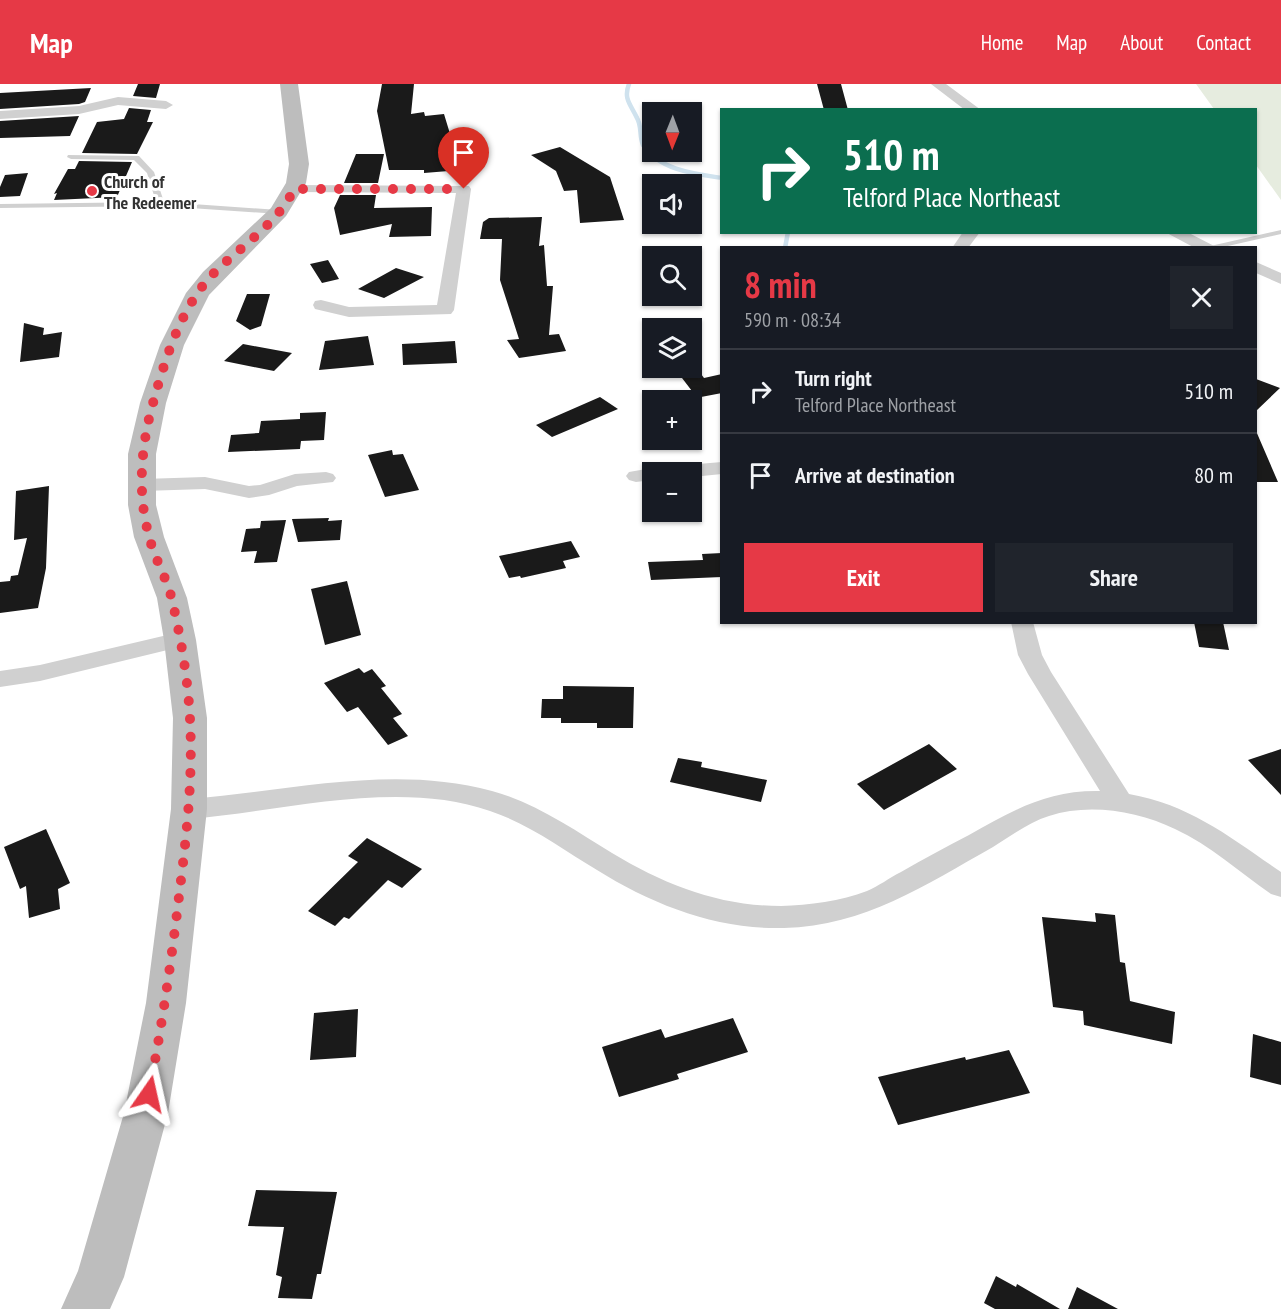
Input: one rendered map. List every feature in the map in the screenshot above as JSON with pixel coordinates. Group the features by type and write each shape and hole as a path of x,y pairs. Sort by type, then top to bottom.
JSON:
{"main road":[{"path":"85,1309 100,1277 146,1113 166,1004 189,809 190,718 180,640 172,598 149,537 142,505 142,454 153,403 172,345 198,292 286,200 299,164 290,84"}],"street":[{"path":"938,84 972,108"},
{"path":"111,86 118,101"},
{"path":"0,115 79,110 118,101 166,105"},
{"path":"286,200 464,189 445,310 349,312 321,305"},
{"path":"961,246 971,234"},
{"path":"1177,234 1205,246"},
{"path":"1257,267 1281,279"},
{"path":"702,470 720,468"},
{"path":"143,485 205,483 249,492 262,491 295,480 326,478"},
{"path":"1022,624 1030,655 1040,674 1120,802"},
{"path":"0,679 40,673 180,640"},
{"path":"189,809 377,788 417,788 456,792 493,801 531,817 641,882 675,898 725,912 782,917 829,912 876,898 1046,807 1082,801 1120,802 1149,808 1184,821 1209,835 1281,886"}],"lane":[{"path":"71,158 136,158 150,172 161,204"},
{"path":"0,206 286,200"},
{"path":"1219,246 1281,232"}],"shaded area":[{"path":"1196,84 1281,84 1281,200 1257,166 1257,108 1213,108"}],"building":[{"path":"138,84 160,84 156,98 133,96"},
{"path":"382,84 414,84 411,114 424,112 425,116 444,114 461,170 424,173 424,170 389,170 377,111"},
{"path":"817,84 841,84 847,108 823,108"},
{"path":"91,88 85,102 79,104 0,109 0,93"},
{"path":"129,108 151,110 147,122 153,122 137,154 82,153 97,122 124,119"},
{"path":"79,116 70,136 0,138 0,121"},
{"path":"560,147 610,177 624,220 580,223 577,190 564,191 556,171 531,155"},
{"path":"356,154 384,154 378,183 344,183"},
{"path":"79,161 132,162 117,197 54,200 57,193 54,194 68,169 75,169"},
{"path":"28,173 20,196 0,197 0,187 5,175"},
{"path":"340,195 376,195 374,208 432,207 431,236 389,237 392,224 340,235 334,208"},
{"path":"542,217 539,246 544,245 547,286 553,286 549,335 559,334 566,351 519,358 507,340 519,339 500,280 502,239 480,239 483,222 489,218"},
{"path":"328,260 339,279 322,283 310,264"},
{"path":"396,268 424,277 384,298 358,289"},
{"path":"247,294 270,294 261,326 250,330 236,321"},
{"path":"24,323 44,328 43,335 62,332 59,357 20,362"},
{"path":"368,336 374,365 319,370 325,341"},
{"path":"455,341 457,363 403,365 402,344"},
{"path":"243,344 292,353 274,371 224,361"},
{"path":"720,374 720,393 702,397 702,390 691,390 682,378 702,378 702,375 704,378"},
{"path":"1257,379 1280,388 1257,410"},
{"path":"600,397 618,409 552,437 536,425"},
{"path":"326,412 324,440 301,441 300,449 228,452 231,435 259,433 261,421 300,419 300,413"},
{"path":"1257,433 1278,482 1257,482"},
{"path":"392,450 393,455 403,454 419,490 385,497 368,455"},
{"path":"49,486 46,568 38,608 0,613 0,582 10,581 11,576 18,575 27,538 14,540 16,491"},
{"path":"329,518 328,521 342,520 340,540 298,542 292,519"},
{"path":"286,520 277,562 254,563 257,551 241,552 246,529 260,528 261,521"},
{"path":"571,541 580,557 563,561 566,568 521,578 520,576 509,578 499,556"},
{"path":"720,553 720,577 651,580 648,562 703,560 702,554"},
{"path":"347,581 361,635 325,645 311,589"},
{"path":"1194,624 1223,624 1229,650 1199,647"},
{"path":"359,668 364,673 372,669 386,686 381,688 402,714 393,718 408,736 388,745 358,707 347,712 324,683"},
{"path":"563,686 634,687 633,728 597,728 597,723 561,723 561,718 541,718 542,699 563,699"},
{"path":"929,744 957,769 884,810 857,784"},
{"path":"1281,749 1281,795 1248,760"},
{"path":"678,758 702,762 701,767 767,780 761,802 670,782"},
{"path":"46,829 70,883 58,889 60,909 29,918 26,886 20,889 4,847"},
{"path":"367,838 422,869 402,888 388,880 349,919 344,917 335,926 308,911 358,862 348,856"},
{"path":"1095,913 1115,915 1120,962 1125,963 1130,1001 1175,1012 1172,1044 1084,1025 1083,1011 1053,1007 1042,917 1096,922"},
{"path":"358,1009 356,1057 310,1060 314,1013"},
{"path":"733,1018 748,1052 677,1074 679,1079 619,1097 602,1047 661,1029 665,1038"},
{"path":"1253,1034 1281,1042 1281,1085 1250,1077"},
{"path":"1009,1050 1030,1093 898,1125 878,1077 965,1057 966,1060"},
{"path":"256,1190 337,1192 321,1274 317,1274 312,1299 278,1298 282,1277 276,1275 284,1227 248,1226"},
{"path":"996,1276 1016,1287 1017,1284 1060,1309 995,1309 984,1303"},
{"path":"1077,1287 1118,1309 1068,1309"}],"waterway":[{"path":"629,84 627,98 639,121 643,145 650,153 658,160 678,169 720,178"},
{"path":"785,246 788,234"}],"place":[{"name":"Church of The Redeemer","path":"92,191"}],"route":[{"path":"149,1094 166,1004 189,809 190,718 180,640 172,598 149,537 142,505 142,454 153,403 172,345 198,292 279,212 294,189 464,189"}]}
